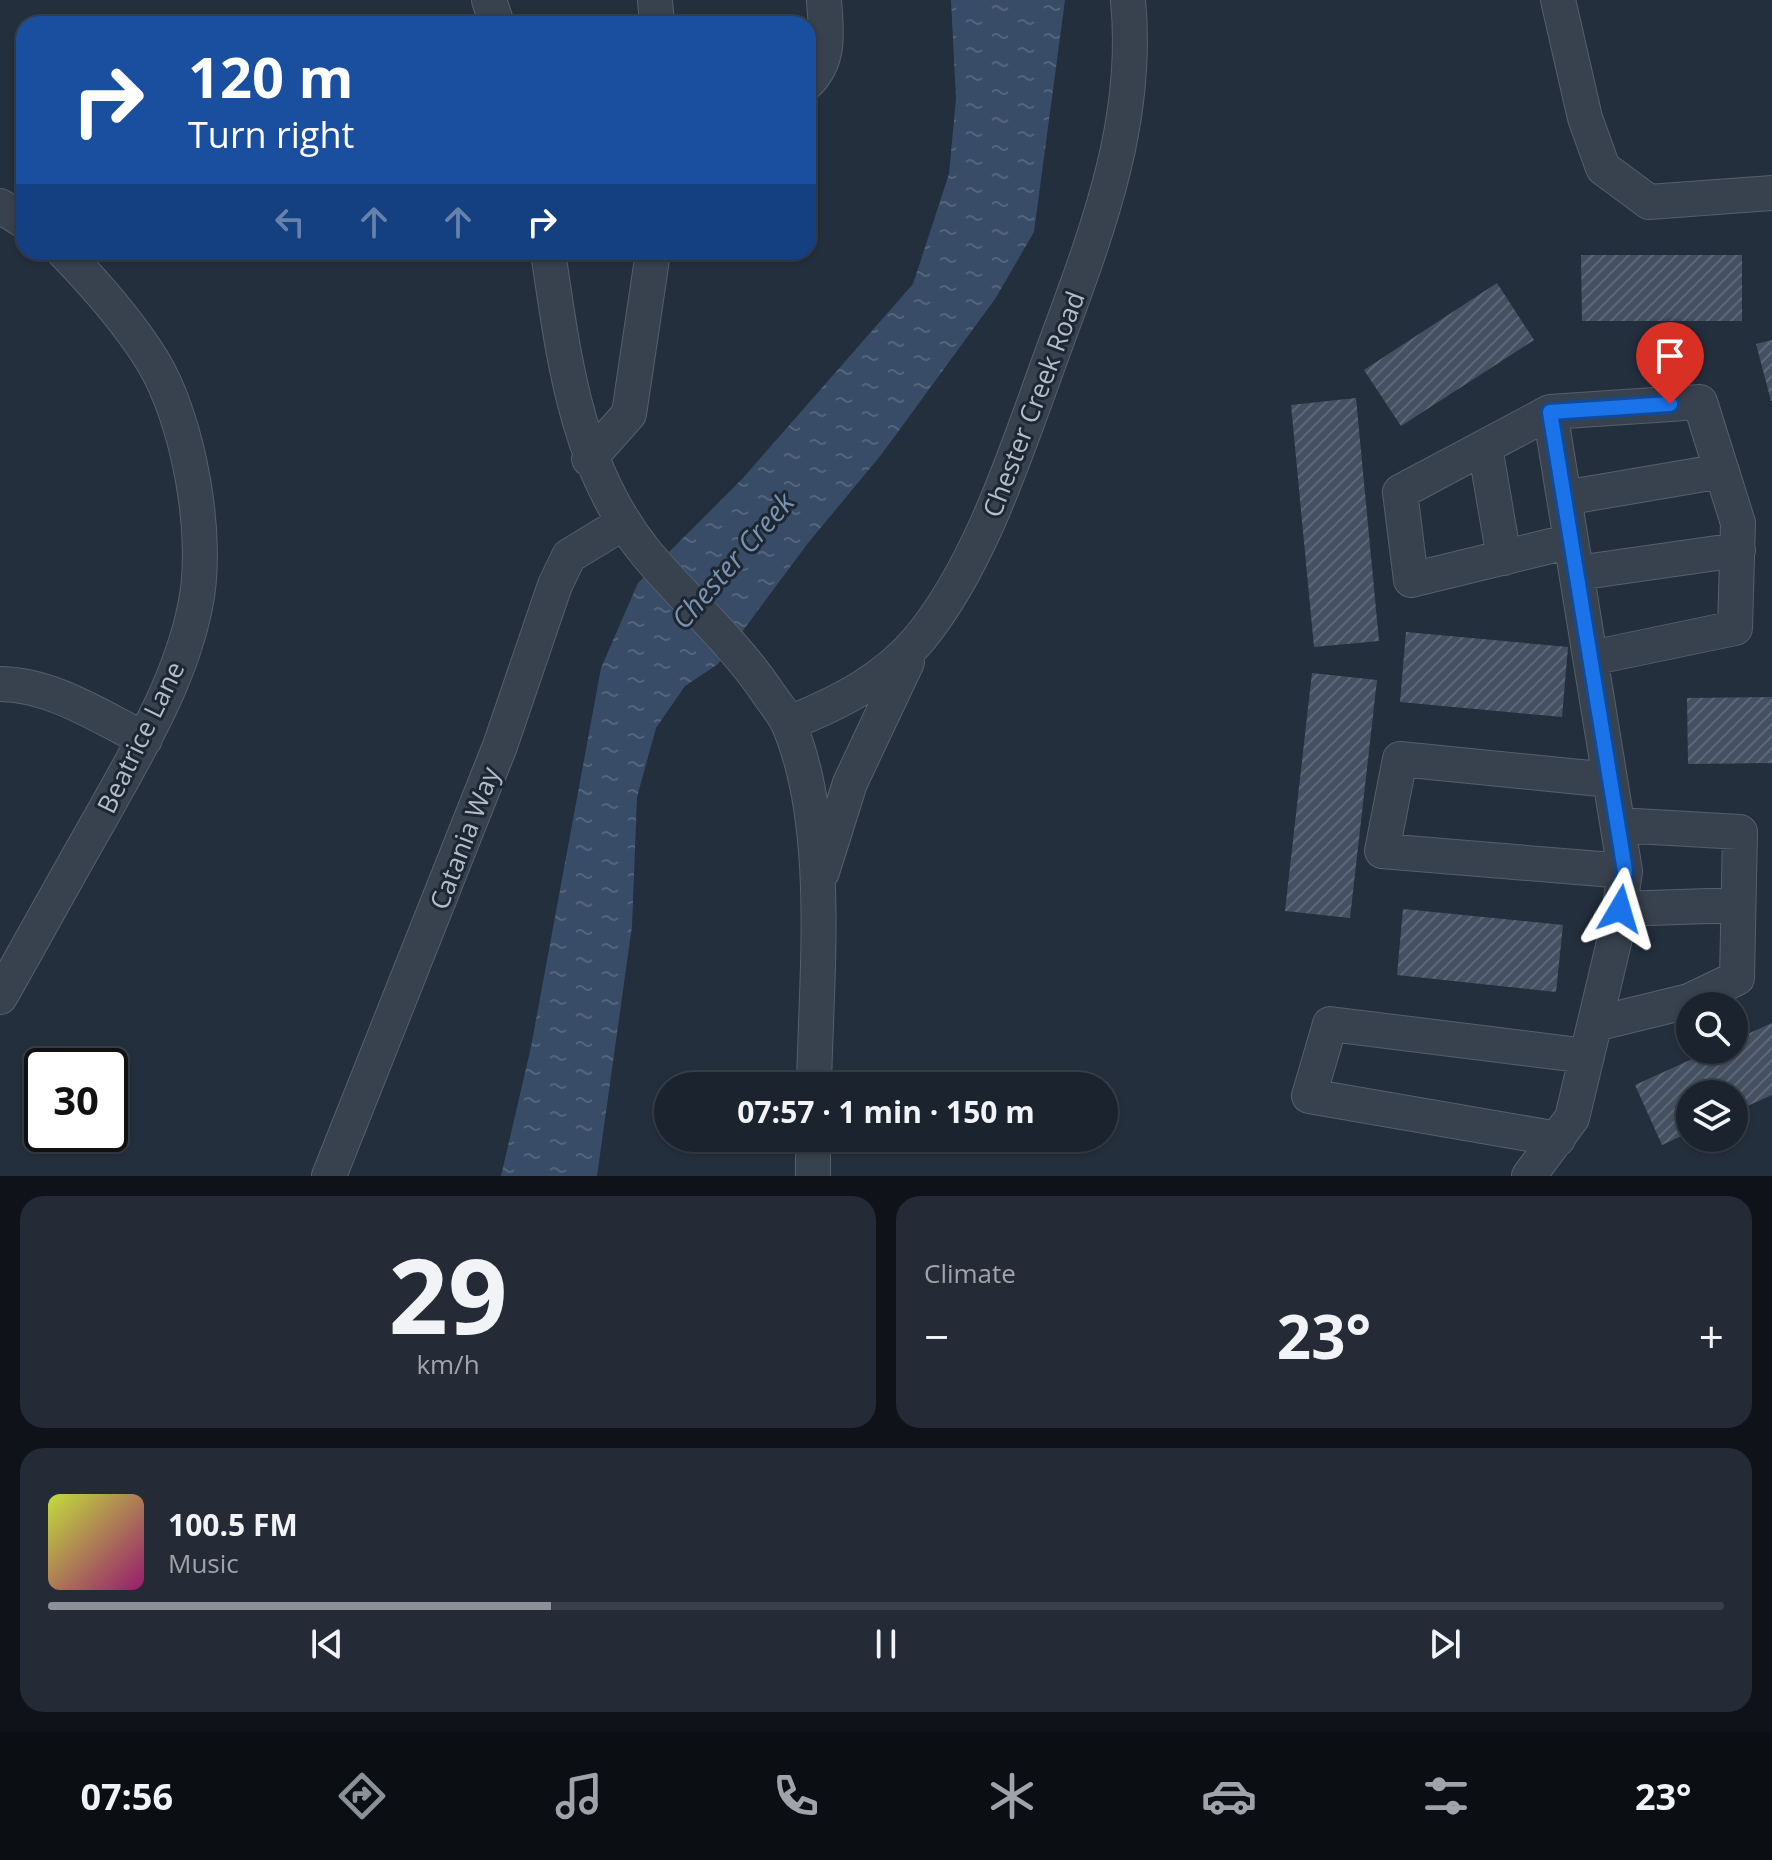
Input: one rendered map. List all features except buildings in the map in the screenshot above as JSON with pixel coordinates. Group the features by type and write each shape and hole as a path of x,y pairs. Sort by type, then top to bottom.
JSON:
{"street":[{"path":"816,73 827,44 824,0"},
{"name":"Chester Creek Road","path":"789,723 857,692 889,669 920,637 962,571 1000,499 1089,259 1111,189 1123,131 1130,67 1128,0"},
{"path":"1558,0 1585,118 1603,168 1649,202 1772,193"},
{"name":"Beatrice Lane","path":"0,997 145,739 174,677 196,606 197,512 186,446 154,363 111,300 72,260"},
{"path":"549,260 568,378 589,459 623,523 648,555 742,655 789,723 806,784 818,883 814,1072"},
{"path":"589,459 629,414 652,260"},
{"path":"1591,658 1735,628 1738,550 1738,523 1700,402 1550,412 1400,492 1411,580 1504,558 1738,550"},
{"path":"1529,1176 1572,1118 1620,909 1625,871 1550,412"},
{"path":"1485,447 1504,558"},
{"path":"1564,498 1722,471"},
{"name":"Catania Way","path":"329,1176 500,746 555,585 569,556 623,523"},
{"path":"818,883 850,783 879,714 920,637"},
{"path":"0,684 16,684 65,699 145,739"},
{"path":"1610,780 1400,759 1382,851 1625,871"},
{"path":"1558,1139 1309,1096 1330,1024 1591,1040 1689,1001 1737,978 1740,832 1618,825"},
{"path":"1620,909 1738,905"},
{"path":"813,1152 813,1176"}],"water":[{"name":"Chester Creek","path":"951,0 1065,0 1034,232 995,299 881,455 808,543 718,664 685,686 656,728 637,797 632,926 597,1176 501,1176 531,1047 601,668 638,583 743,478 913,284 949,174 956,99"}],"route":[{"path":"1620,909 1625,871 1550,412 1670,404"}]}
